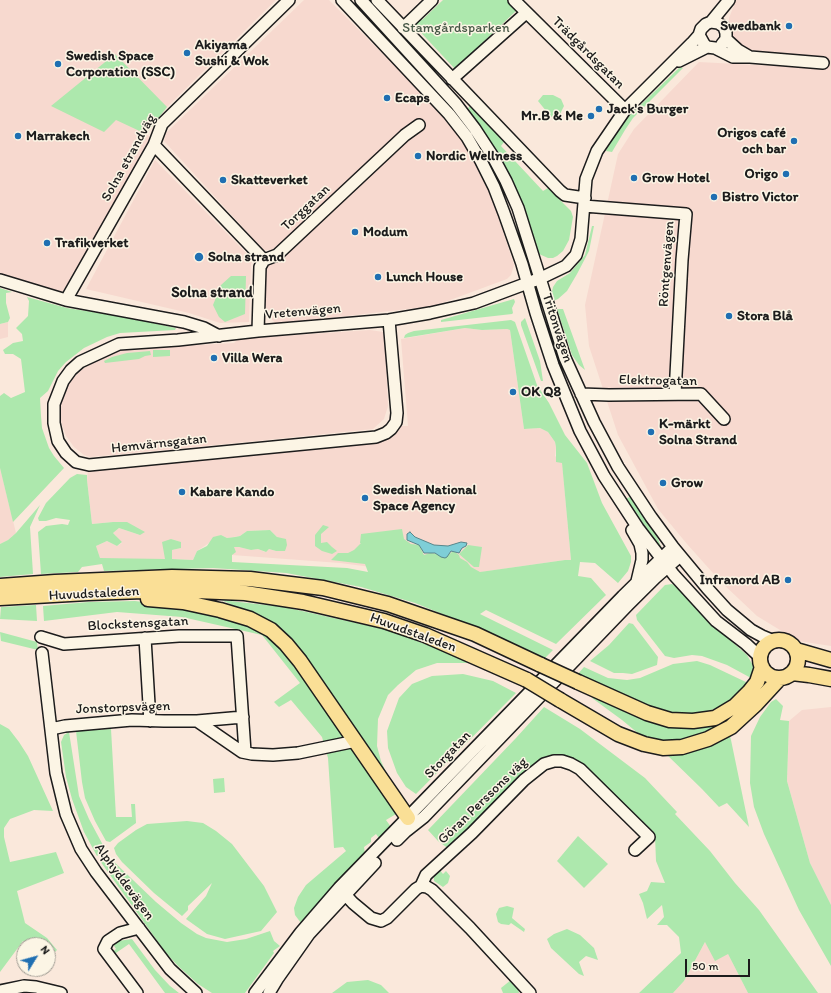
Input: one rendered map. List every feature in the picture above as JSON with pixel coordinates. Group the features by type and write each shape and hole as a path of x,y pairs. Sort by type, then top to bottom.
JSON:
{"main road":[{"name":"Huvudstaleden","path":"0,586 172,577 250,578 323,588 388,604 475,634 647,713 670,720 693,721 715,718 735,706 757,682 761,662"},
{"name":"Huvudstaleden","path":"0,598 171,590 245,593 304,602 384,621 425,635 526,680 618,734 644,744 663,748 682,747 708,739 731,727 786,676"},
{"path":"88,593 183,602 220,610 250,619 271,630 286,644 300,661 408,818"},
{"path":"786,676 796,668 798,662 796,650 792,645 786,642 780,640 774,641 764,647 761,662 769,675 774,678 809,675 831,679"},
{"path":"796,650 831,660"}],"street":[{"name":"Solna strandväg","path":"66,300 154,145 162,124 289,0"},
{"name":"Tritonvägen","path":"342,0 449,114 467,137 481,161 494,187 522,264 553,365 580,431 604,476 638,528 664,562 716,621 746,644 761,662"},
{"name":"Tritonvägen","path":"361,0 456,104 492,155 518,208 546,302 565,358 594,422 618,467 676,552 727,610 751,630 774,641"},
{"path":"377,0 565,196 585,202"},
{"path":"403,28 432,0"},
{"name":"Trädgårdsgatan","path":"514,0 625,110"},
{"path":"712,22 730,0"},
{"path":"670,66 723,43 730,0"},
{"path":"452,79 526,13"},
{"path":"670,66 699,35 701,29 706,24 712,22 718,23 738,50 750,57"},
{"path":"699,35 704,44 733,57 750,57 823,64"},
{"name":"Vretenvägen","path":"220,336 258,331 389,320 430,314 474,303 540,278 566,266 576,255 581,239 586,179 597,151 625,110 670,66"},
{"name":"Torggatan","path":"264,260 277,256 405,135 419,125"},
{"path":"154,145 264,260 260,267 258,331"},
{"name":"Röntgenvägen","path":"585,202 686,214 675,394"},
{"path":"0,280 66,300 184,322 204,328 220,336"},
{"name":"Hemvärnsgatan","path":"220,336 119,344 80,362 71,370 63,381 54,404 54,423 58,441 66,453 76,462 89,465 98,465 365,439 386,433 396,422 398,413 389,320"},
{"name":"Elektrogatan","path":"581,394 701,394 724,419"},
{"path":"620,500 623,518 640,544 642,560 637,582"},
{"name":"Storgatan","path":"269,993 309,934 342,891 408,818 637,582 676,552"},
{"name":"Storgatan","path":"255,993 306,926 405,832 424,817 628,605 664,562"},
{"name":"Blockstensgatan","path":"41,637 64,644 179,636 237,636 243,717"},
{"path":"144,638 150,721"},
{"name":"Alphyddevägen","path":"42,653 56,773 66,814 81,849 96,872 170,969 196,993"},
{"path":"243,717 245,752"},
{"name":"Jonstorpsvägen","path":"51,729 66,726 125,721 197,720 243,717"},
{"path":"197,720 242,752 274,755 298,753 356,741"},
{"name":"Göran Perssons väg","path":"342,891 371,918 381,921 387,918 416,889 421,886 426,875 472,833 524,780 544,764 554,761 562,761 580,769 649,837 636,850"},
{"path":"421,886 432,890 530,993"},
{"path":"137,993 104,949 108,941 120,933 139,928"},
{"path":"0,991 24,986 36,987 61,993"}],"shaded area":[{"path":"0,0 276,0 167,107 146,134 150,137 149,145 69,282 63,291 59,293 0,274"},
{"path":"304,0 329,0 435,106 454,128 471,152 485,179 496,210 514,265 511,275 507,279 434,306 276,324 266,313 265,264 275,250 264,250 164,141 166,133"},
{"path":"736,0 831,0 831,646 798,641 757,616 721,582 658,509 618,435 589,346 585,305 618,154 634,129 699,62 775,66 775,54 753,53 746,51 732,36 729,30 729,18"},
{"path":"155,160 253,260 251,264 249,322 220,323 189,313 86,289"},
{"path":"8,322 8,337 0,339 0,324"},
{"path":"465,328 482,330 510,330 524,429 540,428 548,432 555,442 555,456 562,462 571,560 425,580 379,568 340,563 232,555 234,547 251,550 258,549 265,552 269,549 276,551 277,537 270,530 247,531 240,536 227,538 221,535 197,551 193,560 172,559 172,550 181,548 180,542 171,539 165,559 100,559 96,546 107,541 117,546 122,543 113,533 119,528 140,535 113,522 92,524 87,480 88,469 367,443 399,426 408,426 401,339"},
{"path":"370,330 383,332 385,338 388,406 384,419 373,429 90,457 84,455 74,447 66,436 62,425 60,415 61,402 69,383 84,368 111,353 131,349 234,343 238,339"},
{"path":"0,468 16,533 8,540 0,544"},
{"path":"831,707 831,905 810,863 787,781 789,721 802,710"},
{"path":"705,942 728,954 748,993 673,993 684,981"}],"green space":[{"name":"Stamgårdsparken","path":"443,0 508,0 517,10 455,69 412,23 419,17 422,20"},
{"path":"115,54 167,107 146,134 116,120 104,132 51,106"},
{"path":"680,67 683,68 633,118 612,152 606,151 609,143 628,117"},
{"path":"543,95 553,95 561,99 564,106 560,114 551,117 538,101"},
{"path":"471,105 504,142 501,146 543,191 548,188 571,211 573,217 569,240 563,251 557,256 548,258 539,254 537,251 509,176 468,108"},
{"path":"592,226 594,226 589,251 567,291 558,299 553,301 553,287 557,281 570,273 585,255"},
{"path":"231,276 246,276 245,314 225,322 219,317 213,305 221,285"},
{"path":"0,288 12,292 6,293 6,303 10,318 8,322 0,324"},
{"path":"27,297 67,308 124,317 176,328 175,330 120,333 107,337 84,348 66,362 58,371 48,391 40,398 41,416 42,428 49,448 64,468 13,522 0,468 0,396 4,393 11,398 25,392 21,359 13,354 5,354 3,350 13,343 23,341 22,334 16,328 28,316 29,301"},
{"path":"514,299 515,302 512,308 512,314 441,322 441,320"},
{"path":"557,309 563,309 585,370 579,365 572,355"},
{"path":"525,318 540,361 543,381 541,381 521,325 521,322"},
{"path":"511,320 515,322 537,385 549,403 565,435 587,463 602,503 631,556 628,571 618,583 595,563 580,562 578,576 591,578 606,595 556,644 486,610 480,614 553,650 544,659 489,633 415,603 361,587 286,573 213,568 104,571 102,564 82,567 78,572 41,574 38,532 46,526 62,524 68,525 70,520 56,518 46,521 39,521 38,518 46,503 70,478 77,474 87,475 92,524 127,522 145,532 140,535 119,528 113,533 122,542 117,546 107,541 96,546 100,558 165,559 162,542 171,539 181,542 181,548 172,550 172,559 193,560 197,551 207,546 213,537 221,535 227,538 240,536 247,531 270,530 277,537 286,539 287,545 285,551 269,549 266,552 258,549 251,550 234,547 236,552 232,555 232,562 347,568 368,572 365,564 331,560 338,553 348,553 354,550 361,543 361,534 402,529 404,539 411,544 419,545 424,555 430,553 448,555 455,552 471,567 480,572 571,560 562,463 556,462 555,442 548,432 540,428 524,429 510,330 482,330 465,328 404,338 405,335 414,331"},
{"path":"153,350 170,350 170,356 153,357"},
{"path":"150,351 151,355 139,359 105,363 104,361 127,353"},
{"path":"630,497 651,527 662,549 625,499"},
{"path":"40,505 30,527 33,574 0,577 0,544 8,540 16,533"},
{"path":"323,525 329,527 321,534 321,543 327,542 337,551 332,554 322,551 315,546 315,535"},
{"path":"468,545 482,547 479,567 474,567 459,554"},
{"path":"672,584 747,655 755,669 751,678 727,665 702,656 692,655 674,658 665,656 637,620 636,615 665,585"},
{"path":"221,600 284,607 388,630 449,653 469,663 437,663 416,670 388,695 378,719 377,746 381,761 390,781 332,695 294,643 271,622"},
{"path":"135,601 202,610 251,625 274,639 341,727 396,814 386,820 391,827 379,838 376,834 371,838 371,842 364,847 365,854 301,923 295,915 294,908 298,897 306,885 346,851 343,847 334,848 328,758 322,737 291,700 279,707 274,702 300,683 262,635 182,617 117,612 44,621 43,606 89,602"},
{"path":"36,605 37,621 0,619 1,607"},
{"path":"629,623 633,624 658,657 657,665 632,674 614,673 590,661 609,645"},
{"path":"0,632 37,642 38,650 1,641"},
{"path":"697,661 710,665 748,683 736,697 722,706 703,713 681,715 657,711 577,675 584,667 608,678 627,680 640,678 673,664"},
{"path":"463,674 493,681 516,693 416,794 406,787 397,773 388,748 387,731 399,698 412,684 432,676"},
{"path":"594,696 642,718 736,711 735,719 692,739 667,742 645,739 592,698"},
{"path":"776,699 783,706 780,720 789,721 787,781 810,863 831,905 831,966 799,910 764,834 754,807 750,783 751,736 760,717 771,702"},
{"path":"544,707 580,729 645,778 677,812 675,814 710,851 735,883 759,910 818,993 748,993 728,954 715,961 705,942 684,981 673,993 639,993 681,953 679,937 667,925 657,925 664,917 662,905 647,919 639,894 647,891 651,882 665,883 656,861 655,836 582,768 560,757 544,757 531,766 485,815 449,849 438,841 428,830"},
{"path":"0,724 9,729 28,756 53,811 34,810 10,819 4,828 4,837 10,862 56,852 64,873 17,891 25,923 46,937 16,937 16,950 0,972"},
{"path":"111,729 116,817 132,817 131,804 135,804 136,823 110,842 106,841 85,798 76,731"},
{"path":"69,732 79,796 104,847 102,852 97,856 84,832 66,777 61,742 64,735"},
{"path":"730,736 749,827 727,803 719,807 664,752"},
{"path":"224,778 225,792 214,793 213,779"},
{"path":"187,821 203,823 232,844 264,886 277,912 261,931 225,939 207,934 186,919 206,896 212,883 188,906 188,910 182,916 154,893 122,862 116,854 114,848 118,843 147,824"},
{"path":"578,836 608,864 584,888 557,861"},
{"path":"109,857 156,902 197,934 206,938 227,942 246,939 270,931 274,941 280,946 273,951 274,953 245,993 212,993 198,984 166,953 100,861"},
{"path":"438,868 443,874 446,871 450,876 448,883 443,887 434,881 434,876"},
{"path":"507,906 514,908 512,918 525,929 524,932 511,923 509,925 498,922 496,914 499,908"},
{"path":"567,929 580,935 594,948 598,960 586,956 579,962 584,976 579,974 551,948 547,939 554,934"},
{"path":"132,939 155,970 179,993 165,993 129,944 113,955 111,953 116,949 113,944 118,941"},
{"path":"368,980 381,985 389,993 332,993 347,982"},
{"path":"511,980 517,985 519,993 503,993 501,988"}],"water":[{"path":"410,532 415,537 434,545 448,546 461,542 467,543 459,553 451,551 445,558 435,553 424,553 419,545 407,540 407,534"}],"place":[{"name":"Swedbank","path":"789,26"},
{"name":"Akiyama Sushi & Wok","path":"187,53"},
{"name":"Swedish Space Corporation (SSC)","path":"58,64"},
{"name":"Ecaps","path":"387,98"},
{"name":"Jack's Burger","path":"599,109"},
{"name":"Mr.B & Me","path":"591,116"},
{"name":"Marrakech","path":"18,136"},
{"name":"Origos café och bar","path":"794,141"},
{"name":"Nordic Wellness","path":"418,156"},
{"name":"Origo","path":"786,174"},
{"name":"Grow Hotel","path":"634,178"},
{"name":"Skatteverket","path":"223,180"},
{"name":"Bistro Victor","path":"714,197"},
{"name":"Modum","path":"355,232"},
{"name":"Trafikverket","path":"47,243"},
{"name":"Solna strand","path":"199,257"},
{"name":"Lunch House","path":"378,277"},
{"name":"Stora Blå","path":"729,316"},
{"name":"Villa Wera","path":"214,358"},
{"name":"OK Q8","path":"513,392"},
{"name":"K-märkt Solna Strand","path":"651,432"},
{"name":"Grow","path":"663,483"},
{"name":"Kabare Kando","path":"182,492"},
{"name":"Swedish National Space Agency","path":"365,498"},
{"name":"Infranord AB","path":"788,580"}],"district":[{"name":"Solna strand","path":"212,293"}]}
